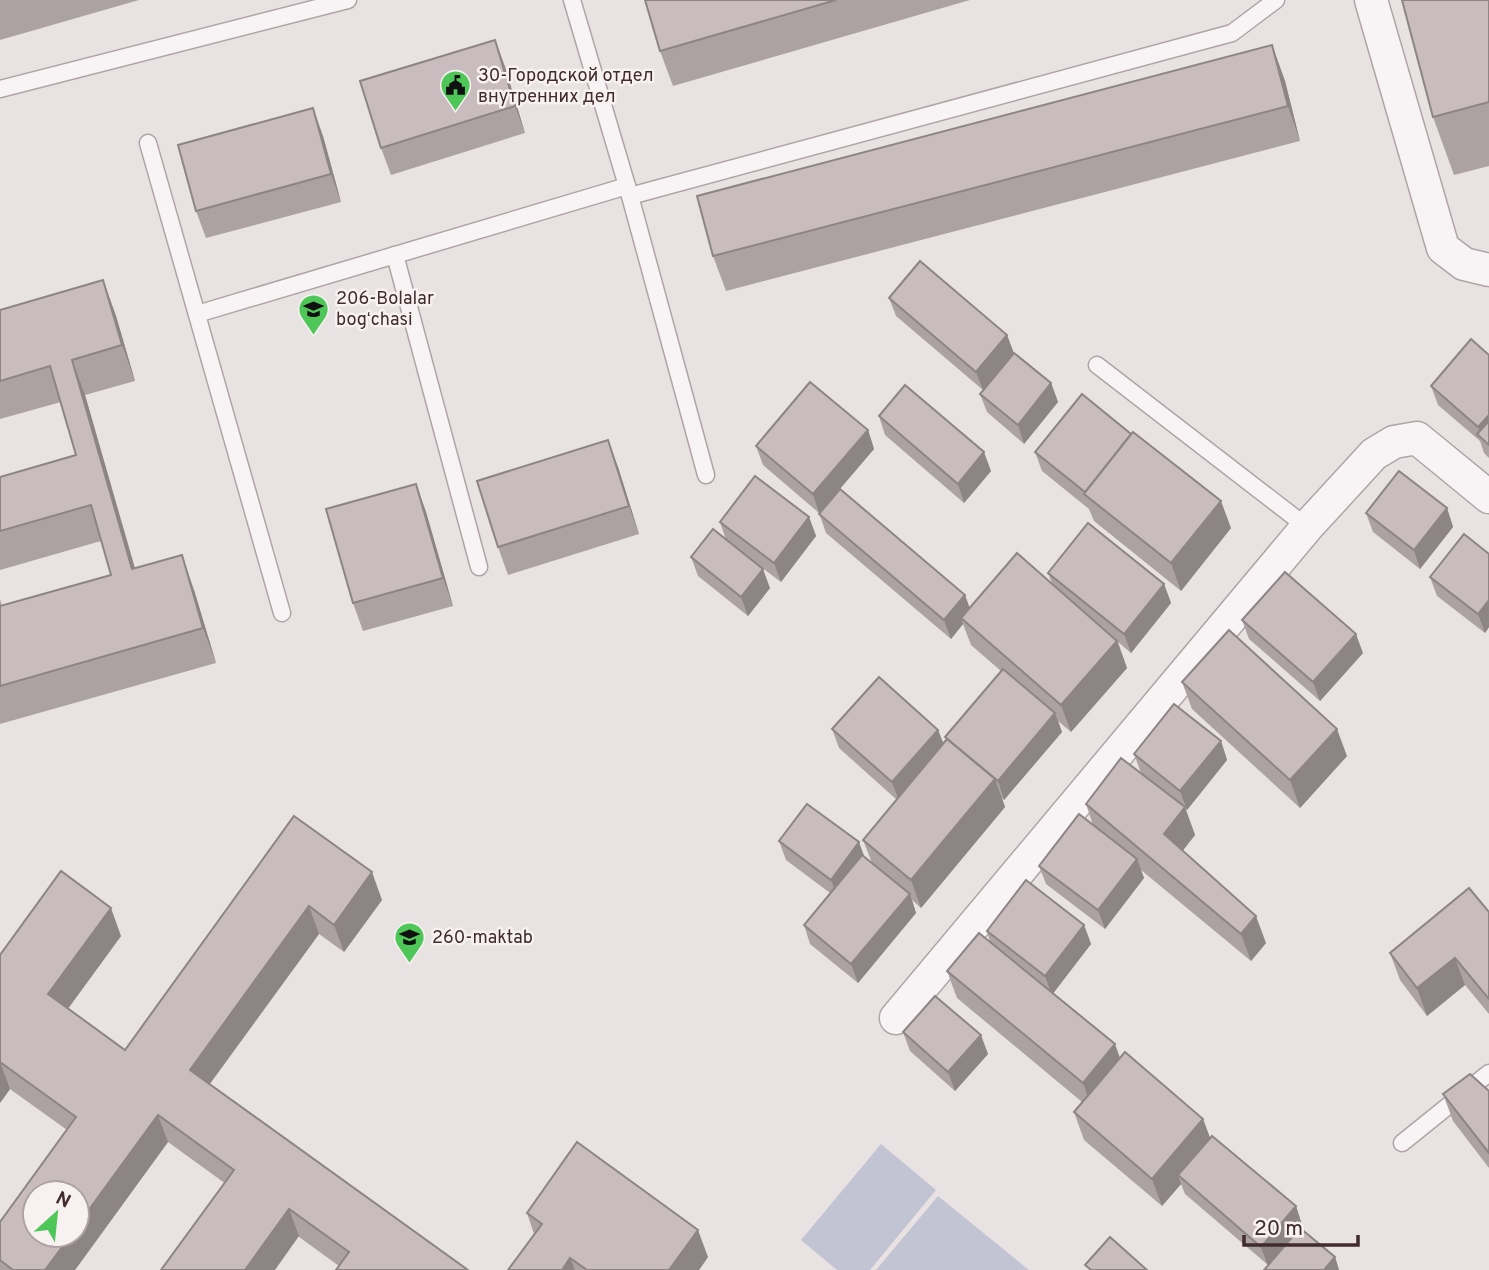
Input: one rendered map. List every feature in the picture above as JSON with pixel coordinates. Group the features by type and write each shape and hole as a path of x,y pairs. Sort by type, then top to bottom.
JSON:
{"street":[{"path":"1371,0 1443,248 1464,264 1489,270"},
{"path":"896,1018 1307,527 1374,454 1394,442 1417,438 1489,497"}],"lane":[{"path":"0,89 348,0"},
{"path":"572,0 629,191 706,475"},
{"path":"197,314 395,255 629,191 1232,33 1276,0"},
{"path":"148,143 282,612"},
{"path":"395,255 478,567"},
{"path":"1097,365 1307,527"},
{"path":"1402,1143 1489,1073"}],"shaded area":[{"path":"881,1144 936,1190 870,1270 837,1270 801,1240"},
{"path":"938,1196 1029,1270 876,1270"}],"building":[{"path":"645,0 836,0 660,51"},
{"path":"1402,0 1489,0 1489,102 1433,117"},
{"path":"495,40 515,106 381,148 360,81"},
{"path":"1272,45 1288,106 713,256 697,196"},
{"path":"313,108 331,174 196,211 178,145"},
{"path":"920,261 1007,335 976,372 889,298"},
{"path":"103,280 122,345 72,360 132,569 182,555 203,628 0,686 0,606 111,575 91,505 0,531 0,477 76,455 50,366 0,381 0,310"},
{"path":"1471,339 1489,355 1489,415 1478,427 1431,386"},
{"path":"1014,353 1051,383 1018,425 980,394"},
{"path":"810,382 868,430 813,494 756,446"},
{"path":"905,385 984,452 958,484 879,416"},
{"path":"1082,394 1131,434 1085,492 1035,452"},
{"path":"1489,421 1489,445 1477,434"},
{"path":"1133,432 1221,501 1171,563 1084,494"},
{"path":"608,440 629,506 498,547 477,481"},
{"path":"1399,471 1447,508 1414,550 1366,513"},
{"path":"755,476 809,517 774,563 720,522"},
{"path":"416,484 443,578 353,603 326,509"},
{"path":"840,489 965,595 944,620 819,514"},
{"path":"1088,523 1164,584 1124,634 1048,573"},
{"path":"713,529 763,569 741,597 691,557"},
{"path":"1464,534 1489,554 1489,600 1478,614 1430,577"},
{"path":"1017,553 1117,641 1061,705 961,618"},
{"path":"1285,572 1356,634 1313,682 1242,620"},
{"path":"1229,630 1337,729 1290,780 1182,682"},
{"path":"1003,669 1055,713 998,781 945,737"},
{"path":"879,677 938,730 892,782 832,729"},
{"path":"1174,704 1221,741 1180,791 1134,754"},
{"path":"947,739 995,779 911,880 863,840"},
{"path":"1121,758 1185,807 1164,834 1256,916 1241,934 1086,804"},
{"path":"807,804 859,842 831,880 779,841"},
{"path":"1079,814 1137,859 1098,910 1039,866"},
{"path":"294,816 372,872 334,925 309,906 190,1070 468,1270 336,1270 349,1252 289,1209 245,1270 161,1270 234,1170 158,1115 91,1207 91,1179 31,1179 76,1117 0,1062 0,955 61,871 111,908 48,994 125,1050"},
{"path":"862,855 910,894 851,964 804,925"},
{"path":"1026,880 1084,925 1045,976 987,931"},
{"path":"1469,888 1489,912 1489,999 1455,958 1417,988 1390,953"},
{"path":"979,933 1115,1044 1083,1083 947,971"},
{"path":"935,996 981,1035 948,1072 903,1032"},
{"path":"1125,1052 1203,1119 1152,1179 1074,1112"},
{"path":"1470,1074 1489,1091 1489,1153 1443,1094"},
{"path":"1212,1136 1296,1206 1261,1247 1178,1175"},
{"path":"577,1142 698,1230 669,1270 587,1270 570,1258 562,1270 508,1270 542,1224 527,1213"},
{"path":"21,1193 21,1249 61,1249 45,1270 13,1270 0,1260 0,1222"},
{"path":"1300,1228 1335,1257 1324,1270 1264,1270"},
{"path":"1110,1237 1147,1270 1091,1270 1085,1265"}],"place":[{"name":"30-Городской отдел внутренних дел","path":"455,113"},
{"name":"206-Bolalar bogʻchasi","path":"313,336"},
{"name":"260-maktab","path":"409,965"}]}
